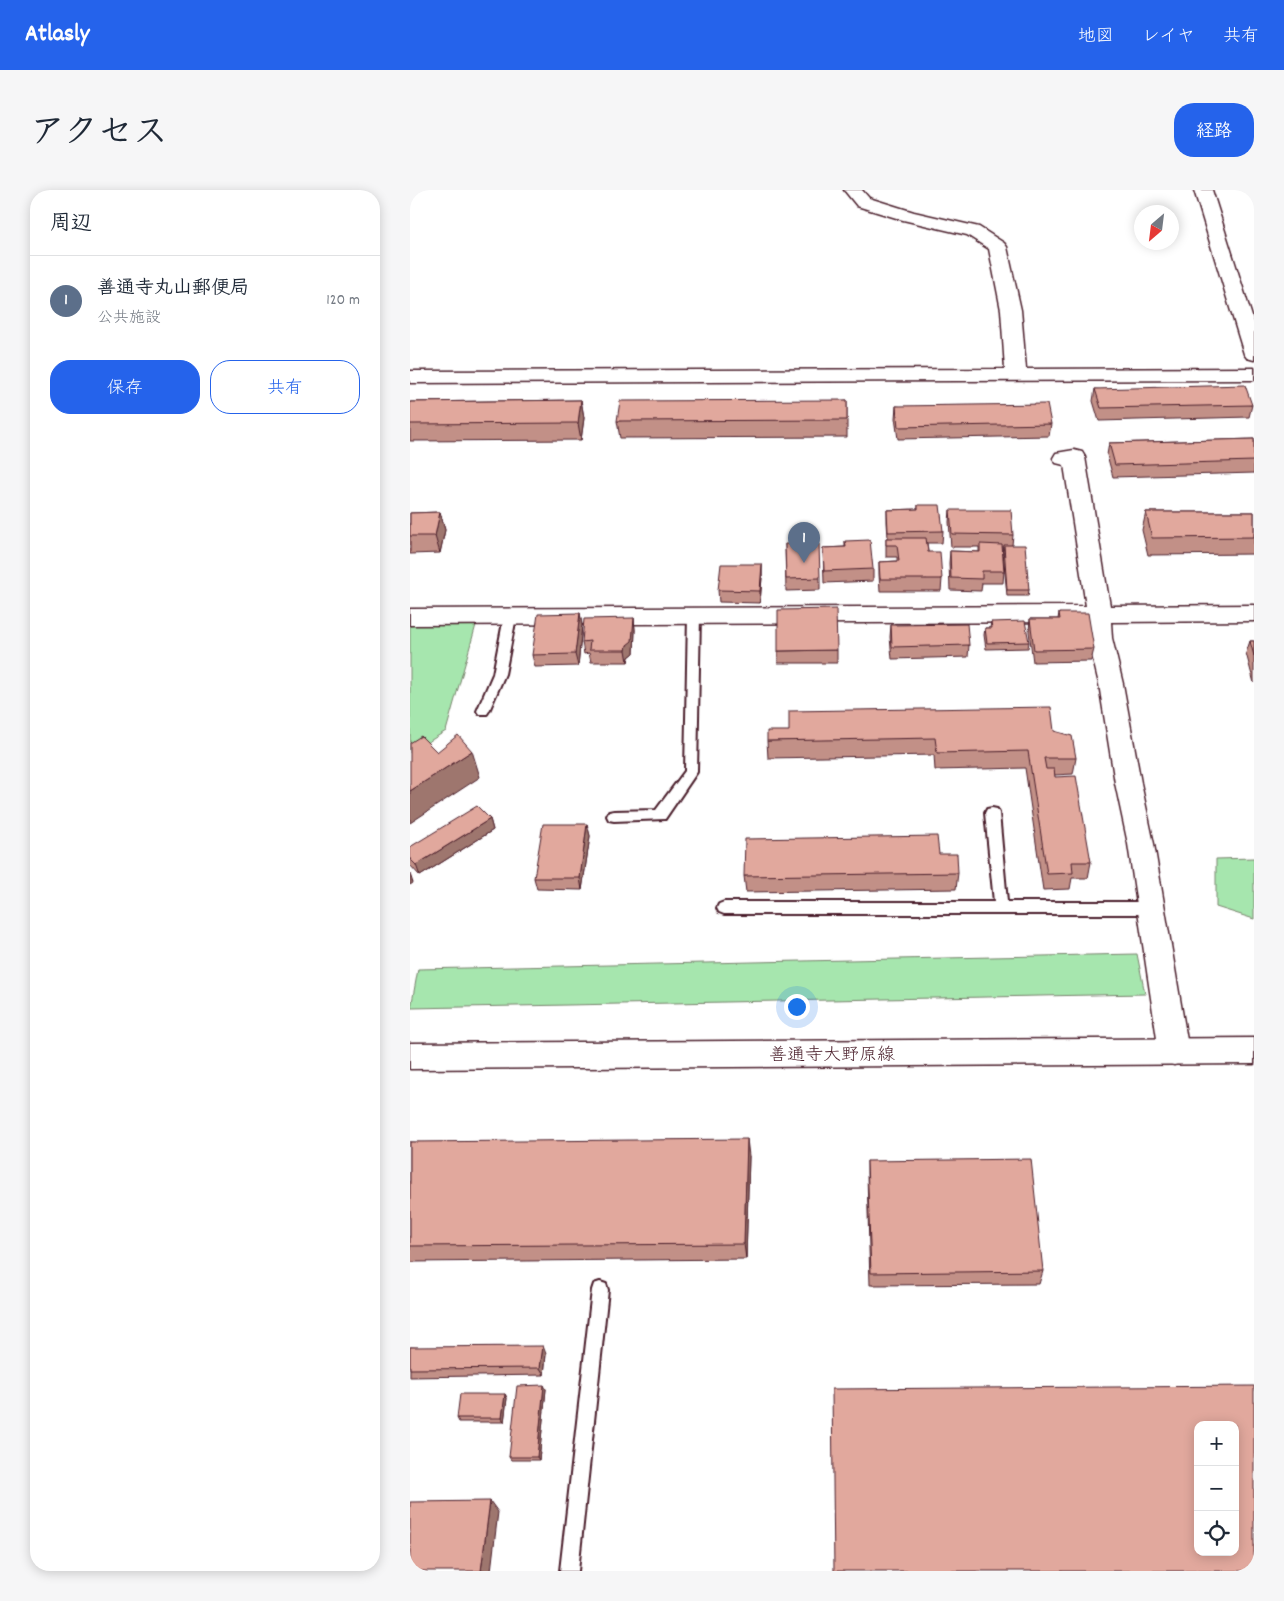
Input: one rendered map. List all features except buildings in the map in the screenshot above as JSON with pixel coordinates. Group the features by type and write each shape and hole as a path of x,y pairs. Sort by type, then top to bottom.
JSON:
{"street":[{"path":"853,190 863,202 909,216 973,231 998,246 1011,310 1016,375"},
{"path":"1203,190 1254,354"},
{"path":"410,377 1254,374"},
{"path":"1064,458 1074,457 1099,612 1100,638 1111,684 1151,908 1174,1052"},
{"path":"410,617 1099,612 1254,613"},
{"name":"善通寺大野原線","path":"410,1056 1254,1051"}],"lane":[{"path":"614,816 660,815 691,772 694,615"},
{"path":"483,711 499,674 510,617"},
{"path":"992,813 1001,908"},
{"path":"724,908 1151,908"},
{"path":"569,1571 600,1290"}],"green space":[{"path":"410,625 476,625 446,731 410,753"},
{"path":"1254,858 1254,919 1216,907 1216,859"},
{"path":"1137,954 1145,994 411,1008 418,969"}],"place":[{"name":"善通寺丸山郵便局","path":"804,563"}]}
